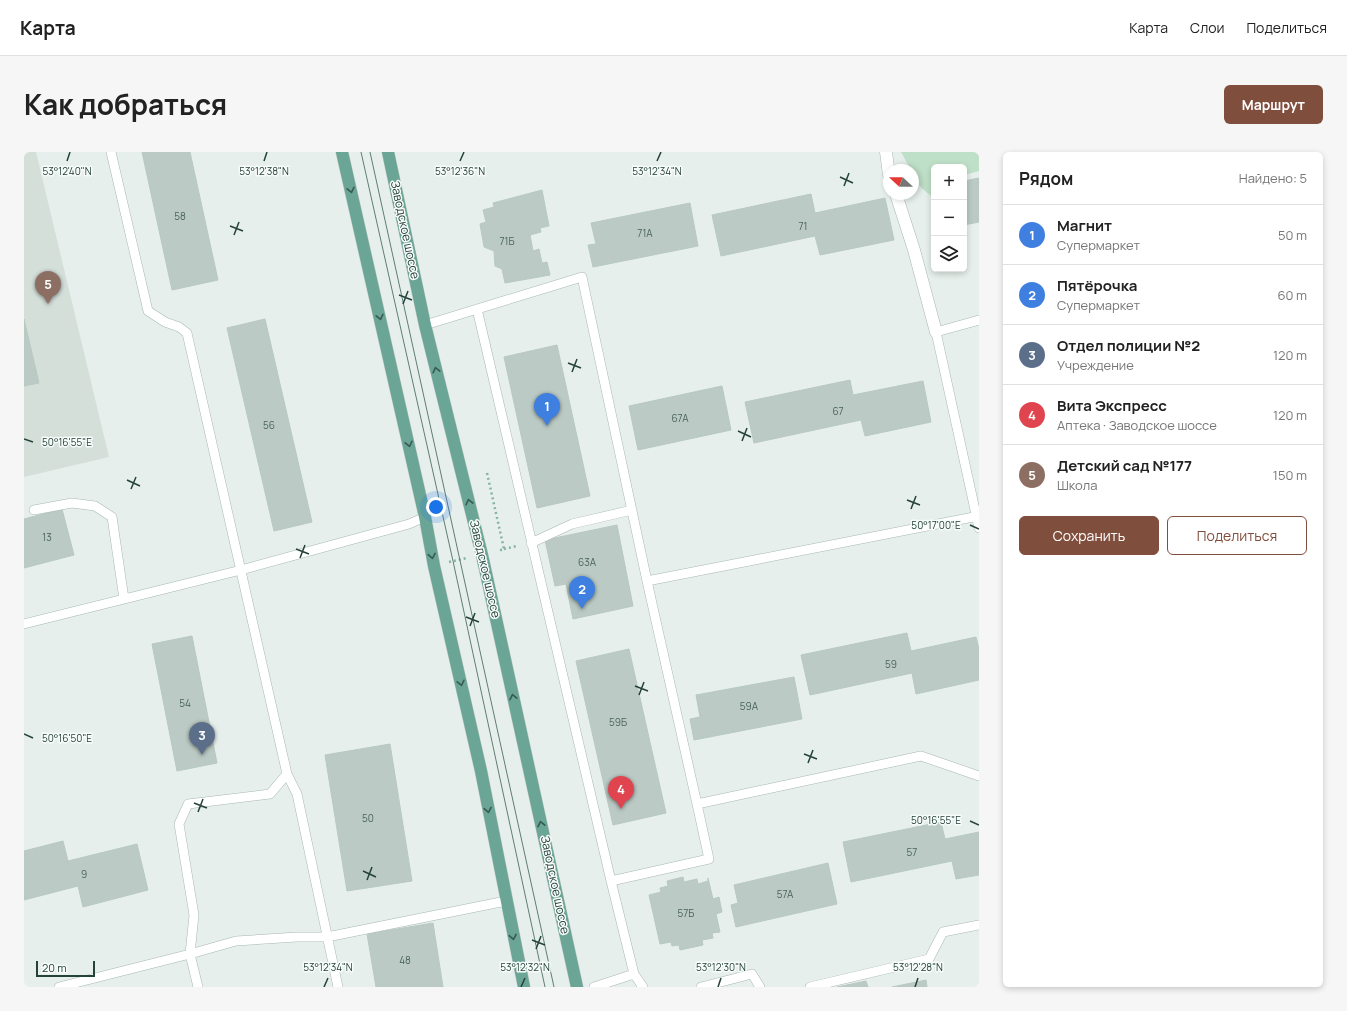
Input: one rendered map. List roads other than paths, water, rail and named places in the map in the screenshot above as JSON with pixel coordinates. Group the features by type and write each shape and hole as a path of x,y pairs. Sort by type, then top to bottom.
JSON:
{"main road":[{"path":"342,152 426,517 434,566 481,771 518,964 524,987"},
{"name":"Заводское шоссе","path":"388,152 424,325 482,555 577,987"},
{"path":"571,957 587,987"},
{"path":"518,964 519,987"}],"street":[{"path":"886,152 888,164"},
{"path":"898,200 914,250 936,332"}],"lane":[{"path":"111,152 148,311 165,322 178,327 187,333 287,774 297,794 338,987"},
{"path":"424,325 582,277 647,581 709,859 611,881"},
{"path":"476,309 611,881 634,974 643,987"},
{"path":"979,320 936,332 978,516 979,528"},
{"path":"34,510 72,503 95,506 112,517 124,599"},
{"path":"531,543 572,524 632,510"},
{"path":"647,581 978,516"},
{"path":"24,624 241,570 409,524 426,517"},
{"path":"697,804 921,756 979,776"},
{"path":"198,987 190,954 194,915 179,824 188,804 270,794 287,774"},
{"path":"59,987 236,941 297,937 327,937 506,901"},
{"path":"810,987 929,959 943,932 979,925"},
{"path":"594,987 634,974"},
{"path":"701,987 752,974 760,987"}],"tram line":[{"path":"361,152 453,561 545,987"},
{"path":"370,152 554,987"}],"place":[{"name":"Детский сад №177","path":"48,304"},
{"name":"Магнит","path":"547,426"},
{"name":"Пятёрочка","path":"582,609"},
{"name":"Отдел полиции №2","path":"202,755"},
{"name":"Вита Экспресс","path":"621,809"}]}
